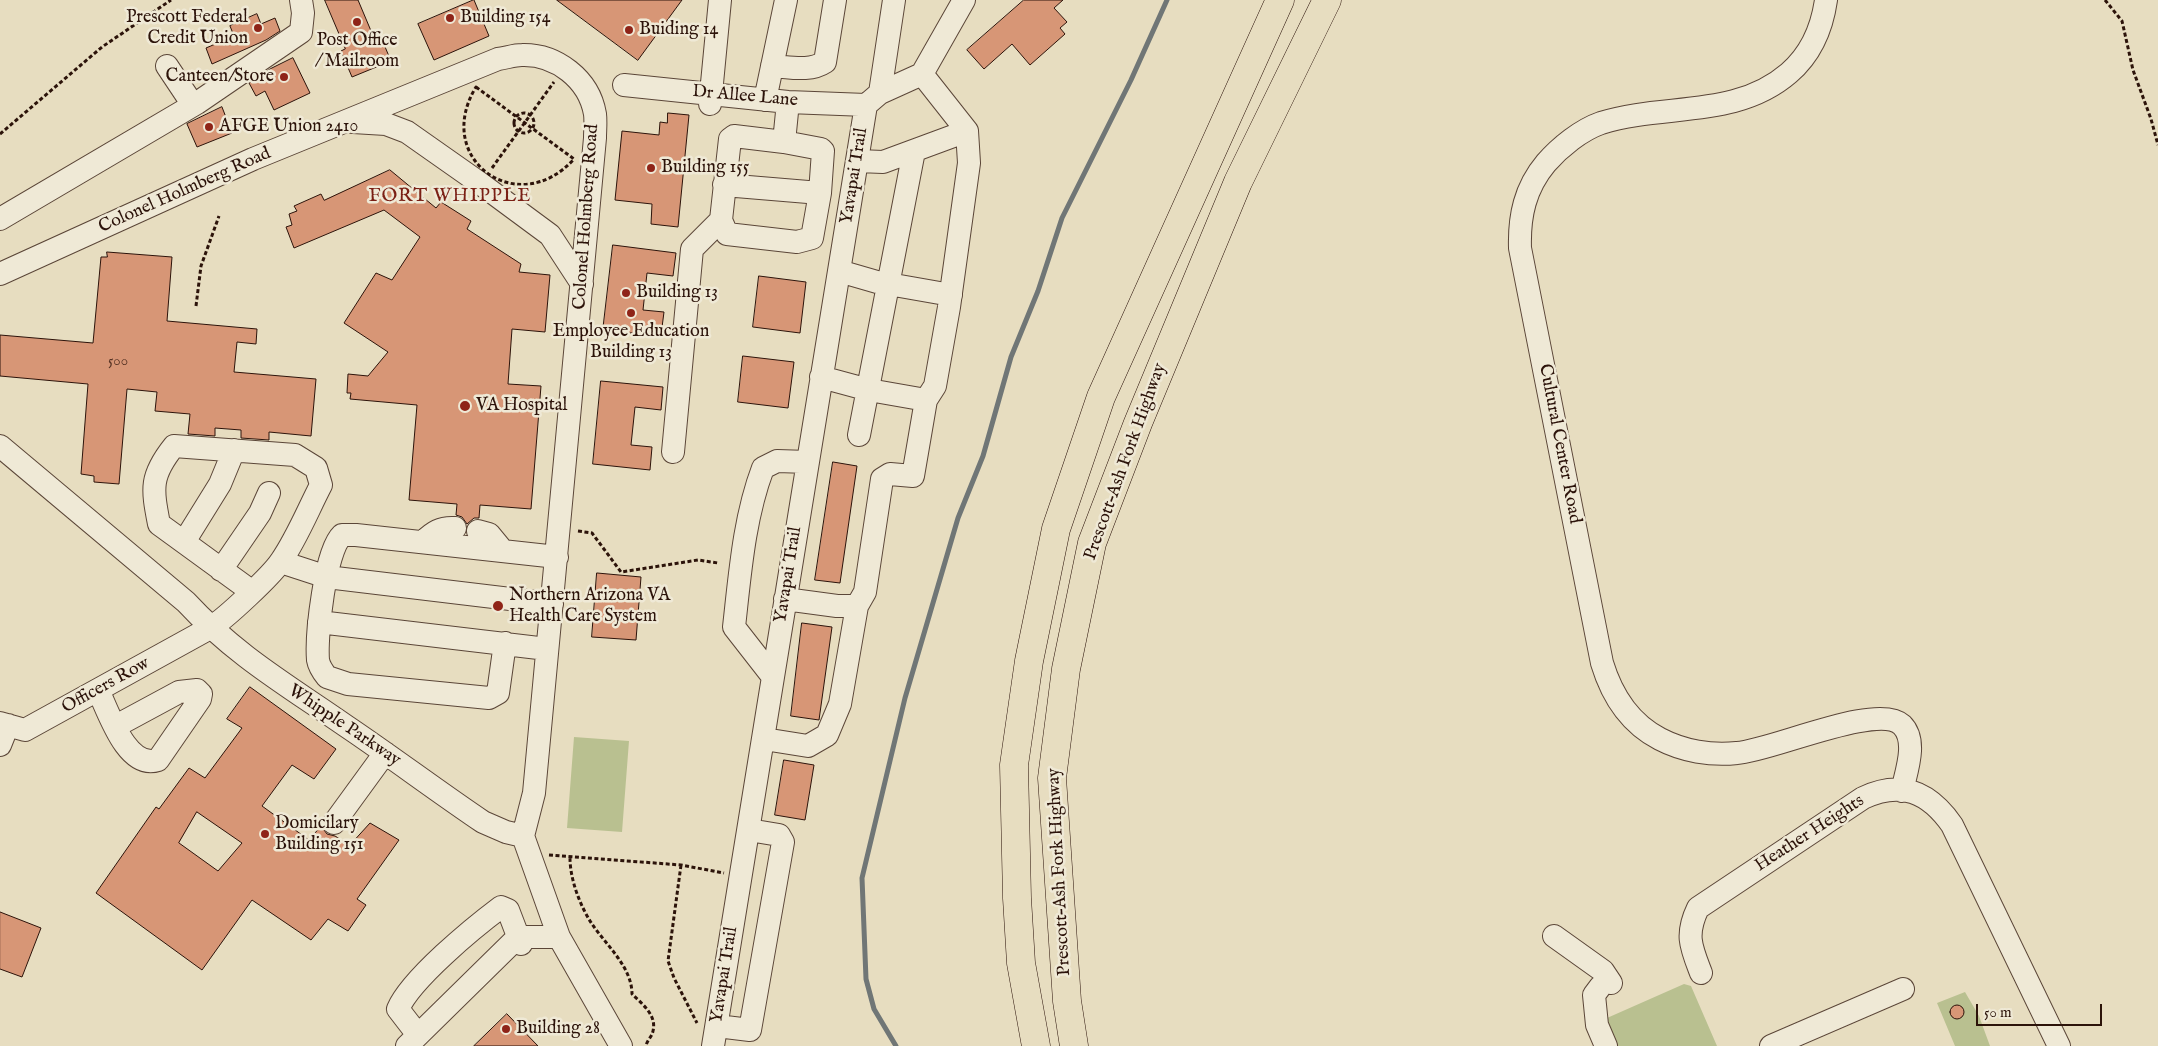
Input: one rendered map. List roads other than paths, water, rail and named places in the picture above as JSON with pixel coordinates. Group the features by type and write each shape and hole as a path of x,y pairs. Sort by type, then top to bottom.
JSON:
{"main road":[{"path":"1036,1046 1021,963 1017,898 1014,765 1029,661 1056,528 1101,397 1280,0"},
{"name":"Prescott–Ash Fork Highway","path":"1074,1046 1067,1001 1052,778 1066,669 1092,543 1138,422 1238,182 1327,0"},
{"path":"1067,1001 1079,1046"}],"lane":[{"path":"0,219 193,105 301,32 303,14 301,0"},
{"path":"710,100 720,0"},
{"path":"765,100 786,0"},
{"path":"772,66 805,68 817,67 825,62 835,0"},
{"name":"Yavapai Trail","path":"709,1034 749,830 821,377 858,161 894,0"},
{"path":"873,99 922,74 964,0"},
{"name":"Cultural Center Road","path":"1826,0 1818,33 1808,51 1797,66 1764,90 1744,99 1718,106 1621,119 1600,124 1565,144 1540,171 1522,206 1519,225 1520,248 1602,663 1616,699 1638,725 1660,739 1685,749 1723,754 1756,750 1863,719 1893,720 1903,725 1909,742 1910,754 1902,791"},
{"name":"Colonel Holmberg Road","path":"0,274 253,159 498,59 521,55 544,58 564,67 577,78 586,91 594,114 595,138 534,793 523,836"},
{"path":"167,66 193,105"},
{"path":"764,739 808,746 827,735 840,704 857,606 865,592 882,480 890,474 913,476 926,400 935,386 951,295 969,164 967,131 922,74"},
{"name":"Dr Allee Lane","path":"624,86 710,100 788,102 873,99"},
{"path":"784,142 788,102"},
{"path":"347,122 386,124 407,132 550,235 582,284"},
{"path":"858,161 883,162 967,131"},
{"path":"734,136 784,142 821,149 820,194 812,238 797,242 727,234 720,220 730,139 734,136"},
{"path":"859,435 890,284 914,151"},
{"path":"724,185 820,194"},
{"path":"673,452 692,249 720,220"},
{"path":"839,271 890,284 951,295"},
{"path":"821,377 869,390 926,400"},
{"name":"Whipple Parkway","path":"0,446 186,602 210,628 261,670 385,753 483,822 506,832 523,836"},
{"name":"Officers Row","path":"3,731 26,730 210,628 281,562 321,485 316,468 295,455 174,446 160,464 152,492 159,524 184,542"},
{"path":"234,450 220,484 184,542 250,591"},
{"path":"773,677 734,627 742,558 755,490 763,468 777,461 808,462"},
{"path":"221,570 260,513 269,493"},
{"path":"423,542 432,533 444,527 455,528"},
{"path":"478,531 489,534 503,551"},
{"path":"505,643 498,693 489,698 348,684 327,677 318,662 319,622 335,541 342,535 557,557"},
{"path":"281,562 327,577 552,604"},
{"path":"785,599 837,606 857,606"},
{"path":"319,622 547,649"},
{"path":"98,690 116,726"},
{"path":"334,823 385,753"},
{"name":"Heather Heights","path":"1701,973 1689,940 1691,923 1698,908 1863,798 1880,790 1913,792 1927,798 1942,811 1952,825 2059,1046"},
{"path":"709,1034 750,1030 783,842 779,835 749,830"},
{"path":"523,836 559,937 621,1046"},
{"path":"520,940 508,910 501,907 425,972 402,999 398,1008 413,1041 520,940 559,937"},
{"path":"1554,936 1603,971 1605,985 1594,995 1597,1025 1606,1046"},
{"path":"1771,1046 1903,989"}],"waterway":[{"path":"896,1046 874,1009 866,979 862,878 905,698 958,518 983,456 1011,357 1038,291 1062,218 1131,80 1167,0"}],"place":[{"name":"Building 154","path":"450,18"},
{"name":"Post Office / Mailroom","path":"357,22"},
{"name":"Prescott Federal Credit Union","path":"258,28"},
{"name":"Buiding 14","path":"629,30"},
{"name":"Canteen/Store","path":"284,77"},
{"name":"AFGE Union 2410","path":"209,127"},
{"name":"Building 155","path":"651,168"},
{"name":"Building 13","path":"626,293"},
{"name":"Employee Education Building 13","path":"631,313"},
{"name":"VA Hospital","path":"465,406"},
{"name":"Northern Arizona VA Health Care System","path":"498,606"},
{"name":"Domicilary Building 151","path":"265,834"},
{"name":"Building 28","path":"506,1029"}],"district":[{"name":"FORT WHIPPLE","path":"450,197"}]}
